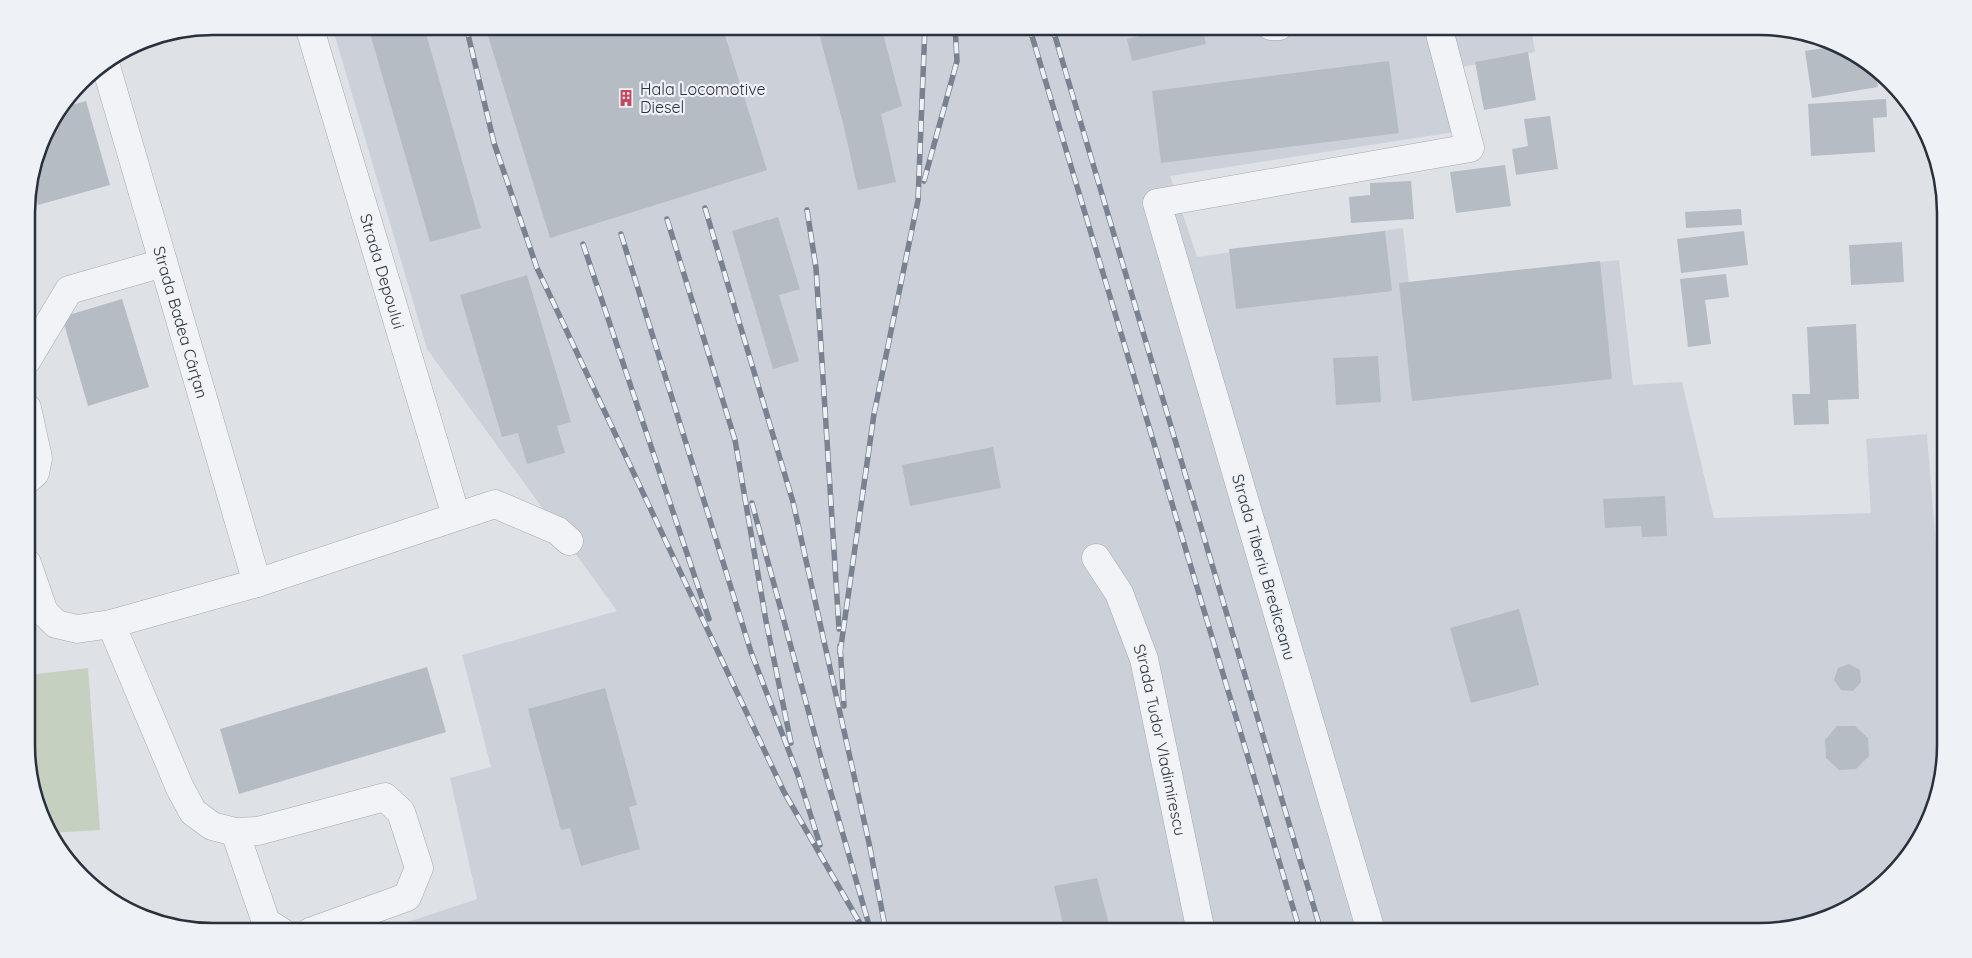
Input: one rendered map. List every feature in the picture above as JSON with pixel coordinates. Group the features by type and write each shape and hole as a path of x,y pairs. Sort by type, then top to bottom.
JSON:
{"street":[{"name":"Strada Depoului","path":"312,35 456,516"},
{"name":"Strada Tiberiu Brediceanu","path":"1368,923 1157,203 1470,148 1440,35"},
{"name":"Strada Badea Cârțan","path":"107,70 257,583"},
{"path":"35,347 69,290 163,263"},
{"path":"35,444 38,458 35,473"},
{"path":"35,584 44,612 56,624 78,629 111,624 257,583 495,504 558,532 569,541"},
{"name":"Strada Tudor Vladimirescu","path":"1096,558 1119,593 1144,659 1199,923"},
{"path":"111,624 180,788 193,812 212,826 235,832 258,831 385,797 401,812 419,868 407,897 335,923"},
{"path":"235,832 268,923"}],"shaded area":[{"path":"335,35 1532,35 1535,52 1462,67 1474,129 1170,176 1197,257 1403,228 1409,284 1619,260 1633,385 1682,382 1714,518 1871,513 1866,439 1927,434 1937,558 1937,757 1934,780 1928,802 1919,824 1900,854 1868,886 1838,905 1816,914 1794,920 1771,923 405,923 477,899 450,778 491,767 462,655 617,611 427,349"}],"green space":[{"path":"88,668 100,830 58,833 53,824 38,780 35,757 35,674"}],"building":[{"path":"371,35 427,35 481,228 430,242"},
{"name":"Hala Locomotive Diesel","path":"488,35 725,35 767,170 550,238"},
{"path":"819,35 883,35 902,106 881,114 896,182 858,190 843,123"},
{"path":"1144,35 1204,35 1206,44 1132,61 1127,39"},
{"path":"1825,48 1838,53 1868,72 1877,80 1878,87 1812,98 1805,51"},
{"path":"1528,52 1536,100 1484,110 1475,62"},
{"path":"1389,61 1399,133 1161,163 1152,91"},
{"path":"1886,99 1887,117 1873,118 1875,152 1811,156 1808,104"},
{"path":"86,101 110,185 38,205 36,197 38,178 44,156 53,134 71,105"},
{"path":"1550,116 1558,169 1516,175 1512,149 1528,146 1524,119"},
{"path":"1505,165 1511,206 1456,213 1450,172"},
{"path":"1411,181 1414,219 1351,223 1349,197 1370,195 1370,183"},
{"path":"1741,209 1742,225 1686,228 1685,212"},
{"path":"778,217 800,289 779,295 799,361 773,369 732,231"},
{"path":"1385,231 1392,291 1236,309 1229,249"},
{"path":"1744,231 1748,265 1681,273 1677,239"},
{"path":"1902,242 1904,282 1851,285 1849,245"},
{"path":"1600,261 1612,379 1412,401 1399,283"},
{"path":"1726,274 1729,297 1705,300 1711,344 1688,347 1680,279"},
{"path":"527,275 571,422 557,426 565,453 527,464 518,433 502,437 460,295"},
{"path":"122,299 149,387 88,406 62,317"},
{"path":"1856,324 1859,399 1828,400 1829,424 1794,425 1792,394 1810,394 1807,327"},
{"path":"1378,356 1381,402 1336,405 1333,358"},
{"path":"993,447 1001,488 910,506 902,465"},
{"path":"1665,496 1667,536 1642,537 1641,526 1605,528 1603,499"},
{"path":"1519,609 1539,685 1471,703 1450,628"},
{"path":"1849,664 1860,670 1861,682 1853,691 1841,690 1834,680 1838,668"},
{"path":"427,667 446,732 239,794 220,729"},
{"path":"605,688 637,805 629,807 640,849 581,866 570,828 561,830 528,709"},
{"path":"1837,726 1855,726 1868,738 1869,756 1856,769 1839,770 1826,758 1825,740"},
{"path":"1097,878 1109,923 1063,923 1054,886"}],"railway":[{"path":"468,35 494,143 537,268 784,792 860,923"},
{"path":"840,653 874,414 918,200 925,35"},
{"path":"924,181 957,61 956,35"},
{"path":"1032,35 1298,923"},
{"path":"1055,35 1319,923"},
{"path":"705,208 793,502 869,843 884,923"},
{"path":"807,210 816,268 839,629"},
{"path":"667,219 735,440 766,621 791,743"},
{"path":"621,234 751,652 798,775 820,845"},
{"path":"583,244 709,619"},
{"path":"752,503 823,765 868,923"},
{"path":"840,646 844,706"}],"place":[{"name":"Hala Locomotive Diesel","path":"626,98"}]}
